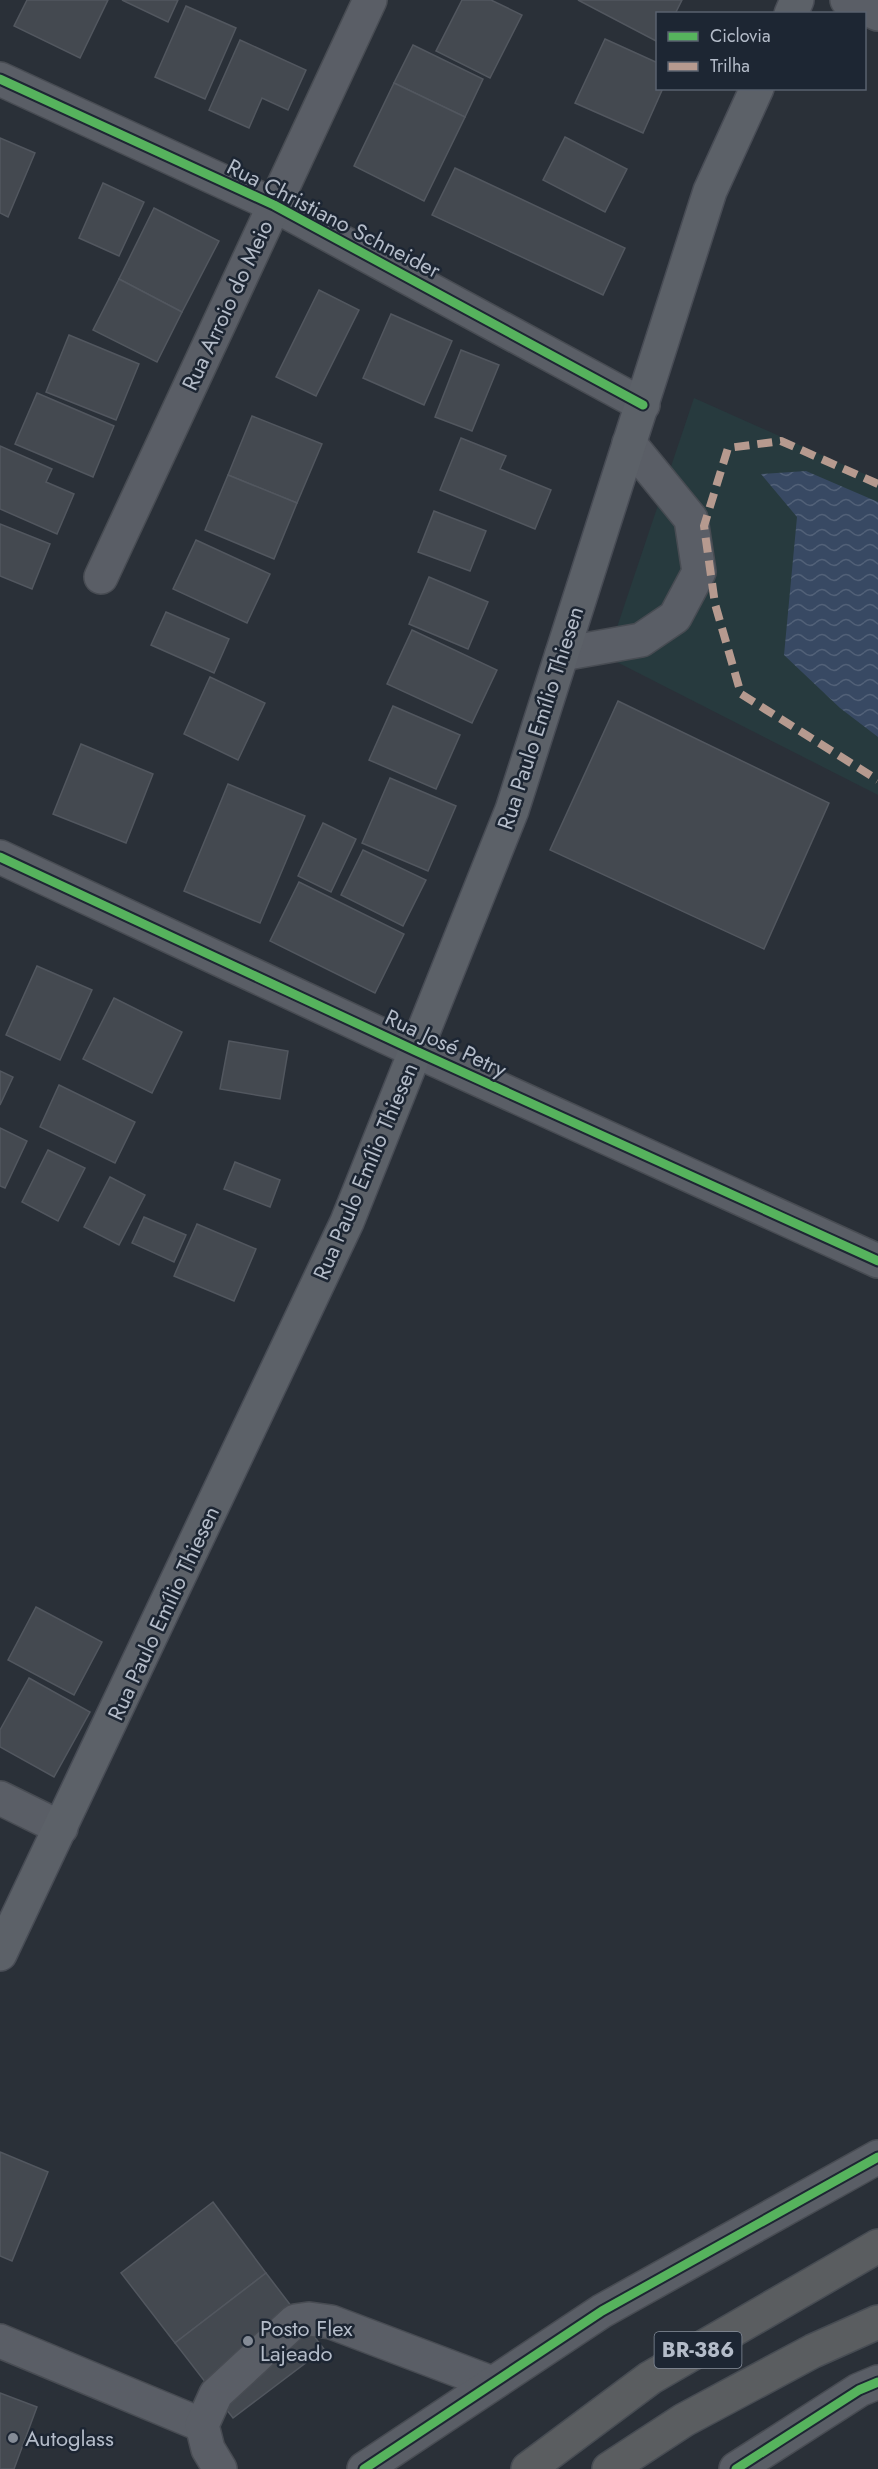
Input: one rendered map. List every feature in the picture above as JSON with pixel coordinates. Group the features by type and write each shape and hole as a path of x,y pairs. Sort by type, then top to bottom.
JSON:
{"highway":[{"name":"BR-386","path":"528,2469 650,2378 878,2246"},
{"name":"BR-386","path":"609,2469 694,2414 813,2351 878,2322"}],"main road":[{"name":"Rua Paulo Emílio Thiesen","path":"0,1954 347,1222 512,810 710,191 756,90"}],"street":[{"name":"Rua Arroio do Meio","path":"101,577 370,0"},
{"path":"847,0 878,14"},
{"name":"Rua Christiano Schneider","path":"0,79 274,205 643,405"},
{"path":"562,654 641,640 675,617 699,572 691,519 629,443"},
{"name":"Rua José Petry","path":"0,857 416,1051 878,1262"},
{"path":"0,1798 61,1828"},
{"path":"364,2469 602,2311 878,2157"},
{"path":"220,2469 208,2449 202,2425 216,2394 295,2321 309,2319 331,2322 492,2383"},
{"path":"0,2341 202,2425"},
{"path":"736,2469 859,2390 878,2382"}],"green space":[{"path":"694,398 878,480 878,795 607,657"}],"water":[{"path":"806,471 878,502 878,737 840,708 784,655 797,517 761,474"}],"building":[{"path":"27,0 108,0 80,58 14,26"},
{"path":"122,0 178,0 168,22"},
{"path":"462,0 491,0 522,15 490,78 436,51"},
{"path":"578,0 682,0 676,12 656,12 656,41"},
{"path":"186,6 236,28 205,99 155,77"},
{"path":"605,39 656,62 656,90 662,90 643,133 575,103"},
{"path":"240,40 306,70 288,110 262,98 249,128 209,110"},
{"path":"413,45 483,79 465,117 394,83"},
{"path":"394,83 465,117 424,201 354,166"},
{"path":"565,137 627,169 605,212 543,180"},
{"path":"0,138 35,153 8,217 0,213"},
{"path":"455,168 625,248 603,295 432,215"},
{"path":"103,183 144,202 119,256 79,238"},
{"path":"154,208 219,241 182,312 119,279"},
{"path":"119,279 182,312 157,362 93,330"},
{"path":"319,290 359,310 316,396 276,377"},
{"path":"391,314 452,341 424,405 363,378"},
{"path":"69,335 139,364 116,420 46,392"},
{"path":"461,350 499,365 472,431 435,417"},
{"path":"37,393 114,426 93,477 15,444"},
{"path":"252,416 322,444 297,503 228,475"},
{"path":"461,438 506,456 500,469 551,490 535,529 440,490"},
{"path":"0,446 52,469 46,482 74,494 57,534 0,509"},
{"path":"228,475 297,503 274,559 205,530"},
{"path":"434,511 486,531 470,571 418,552"},
{"path":"0,524 50,544 32,589 0,576"},
{"path":"196,540 270,574 247,623 173,589"},
{"path":"429,577 488,602 468,649 409,624"},
{"path":"166,612 229,639 214,673 151,645"},
{"path":"412,630 497,670 472,723 387,684"},
{"path":"210,677 265,703 238,760 184,734"},
{"path":"618,701 829,803 764,949 550,850"},
{"path":"393,706 460,735 436,789 369,760"},
{"path":"81,744 153,774 126,843 53,814"},
{"path":"390,778 456,806 428,871 362,843"},
{"path":"228,784 305,816 260,923 184,891"},
{"path":"323,823 356,839 331,892 298,876"},
{"path":"363,850 426,880 403,926 341,895"},
{"path":"299,882 404,934 375,993 270,941"},
{"path":"37,966 92,990 60,1060 6,1035"},
{"path":"114,998 182,1032 152,1093 83,1059"},
{"path":"229,1041 288,1051 280,1099 220,1089"},
{"path":"0,1071 13,1077 0,1105"},
{"path":"59,1085 135,1122 115,1163 40,1127"},
{"path":"0,1128 27,1141 5,1188 0,1186"},
{"path":"48,1150 85,1168 58,1221 22,1202"},
{"path":"235,1162 280,1180 270,1207 224,1189"},
{"path":"110,1177 145,1195 119,1245 84,1227"},
{"path":"144,1217 186,1235 174,1262 132,1243"},
{"path":"197,1224 256,1249 234,1301 174,1276"},
{"path":"36,1607 102,1642 74,1695 8,1660"},
{"path":"29,1678 90,1712 54,1777 0,1747 0,1730"},
{"path":"0,2152 48,2172 12,2261 0,2256"},
{"path":"213,2202 266,2273 175,2343 121,2273"},
{"path":"266,2273 324,2349 233,2418 175,2343"},
{"name":"Autoglass","path":"0,2393 37,2407 14,2469 0,2469"}],"marked path":[{"path":"878,484 781,441 728,448 704,526 715,604 741,694 878,780"}],"cycle path":[{"path":"0,79 274,205 643,405"},
{"path":"0,857 416,1051 878,1261"},
{"path":"364,2469 602,2311 878,2157"},
{"path":"736,2469 859,2390 878,2382"}],"place":[{"name":"Posto Flex Lajeado","path":"248,2341"},
{"name":"Autoglass","path":"13,2438"}]}
